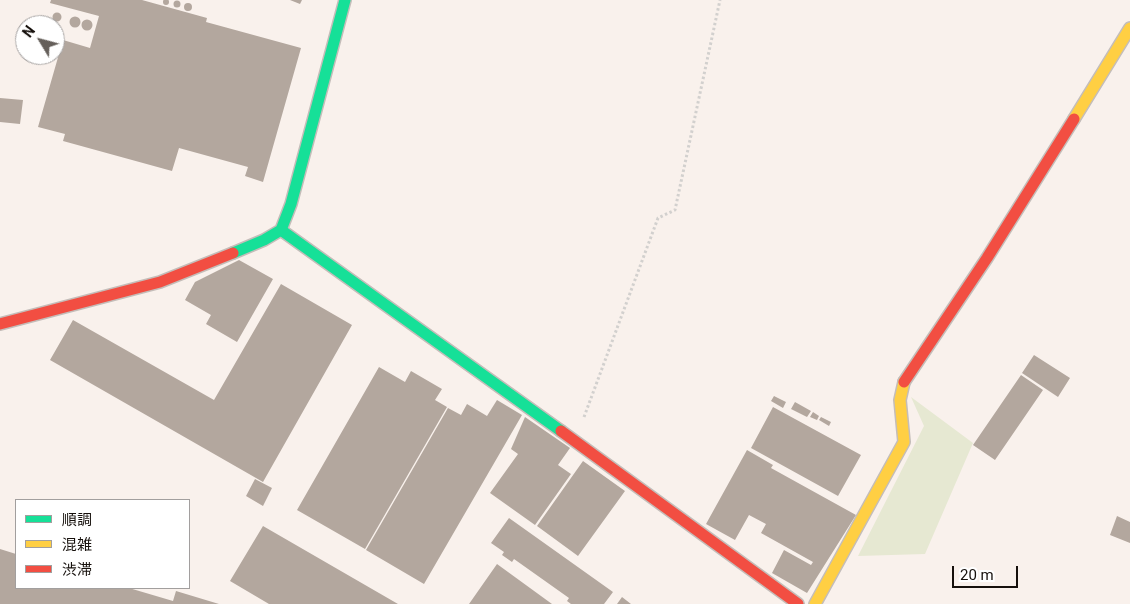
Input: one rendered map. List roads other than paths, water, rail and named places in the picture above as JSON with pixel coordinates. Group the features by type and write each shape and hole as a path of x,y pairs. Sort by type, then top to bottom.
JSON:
{"street":[{"path":"0,324 160,282 264,240 281,230 291,204 345,0"},
{"path":"815,604 904,442 900,400 904,380 987,258 1130,28"},
{"path":"281,230 798,604"}]}
